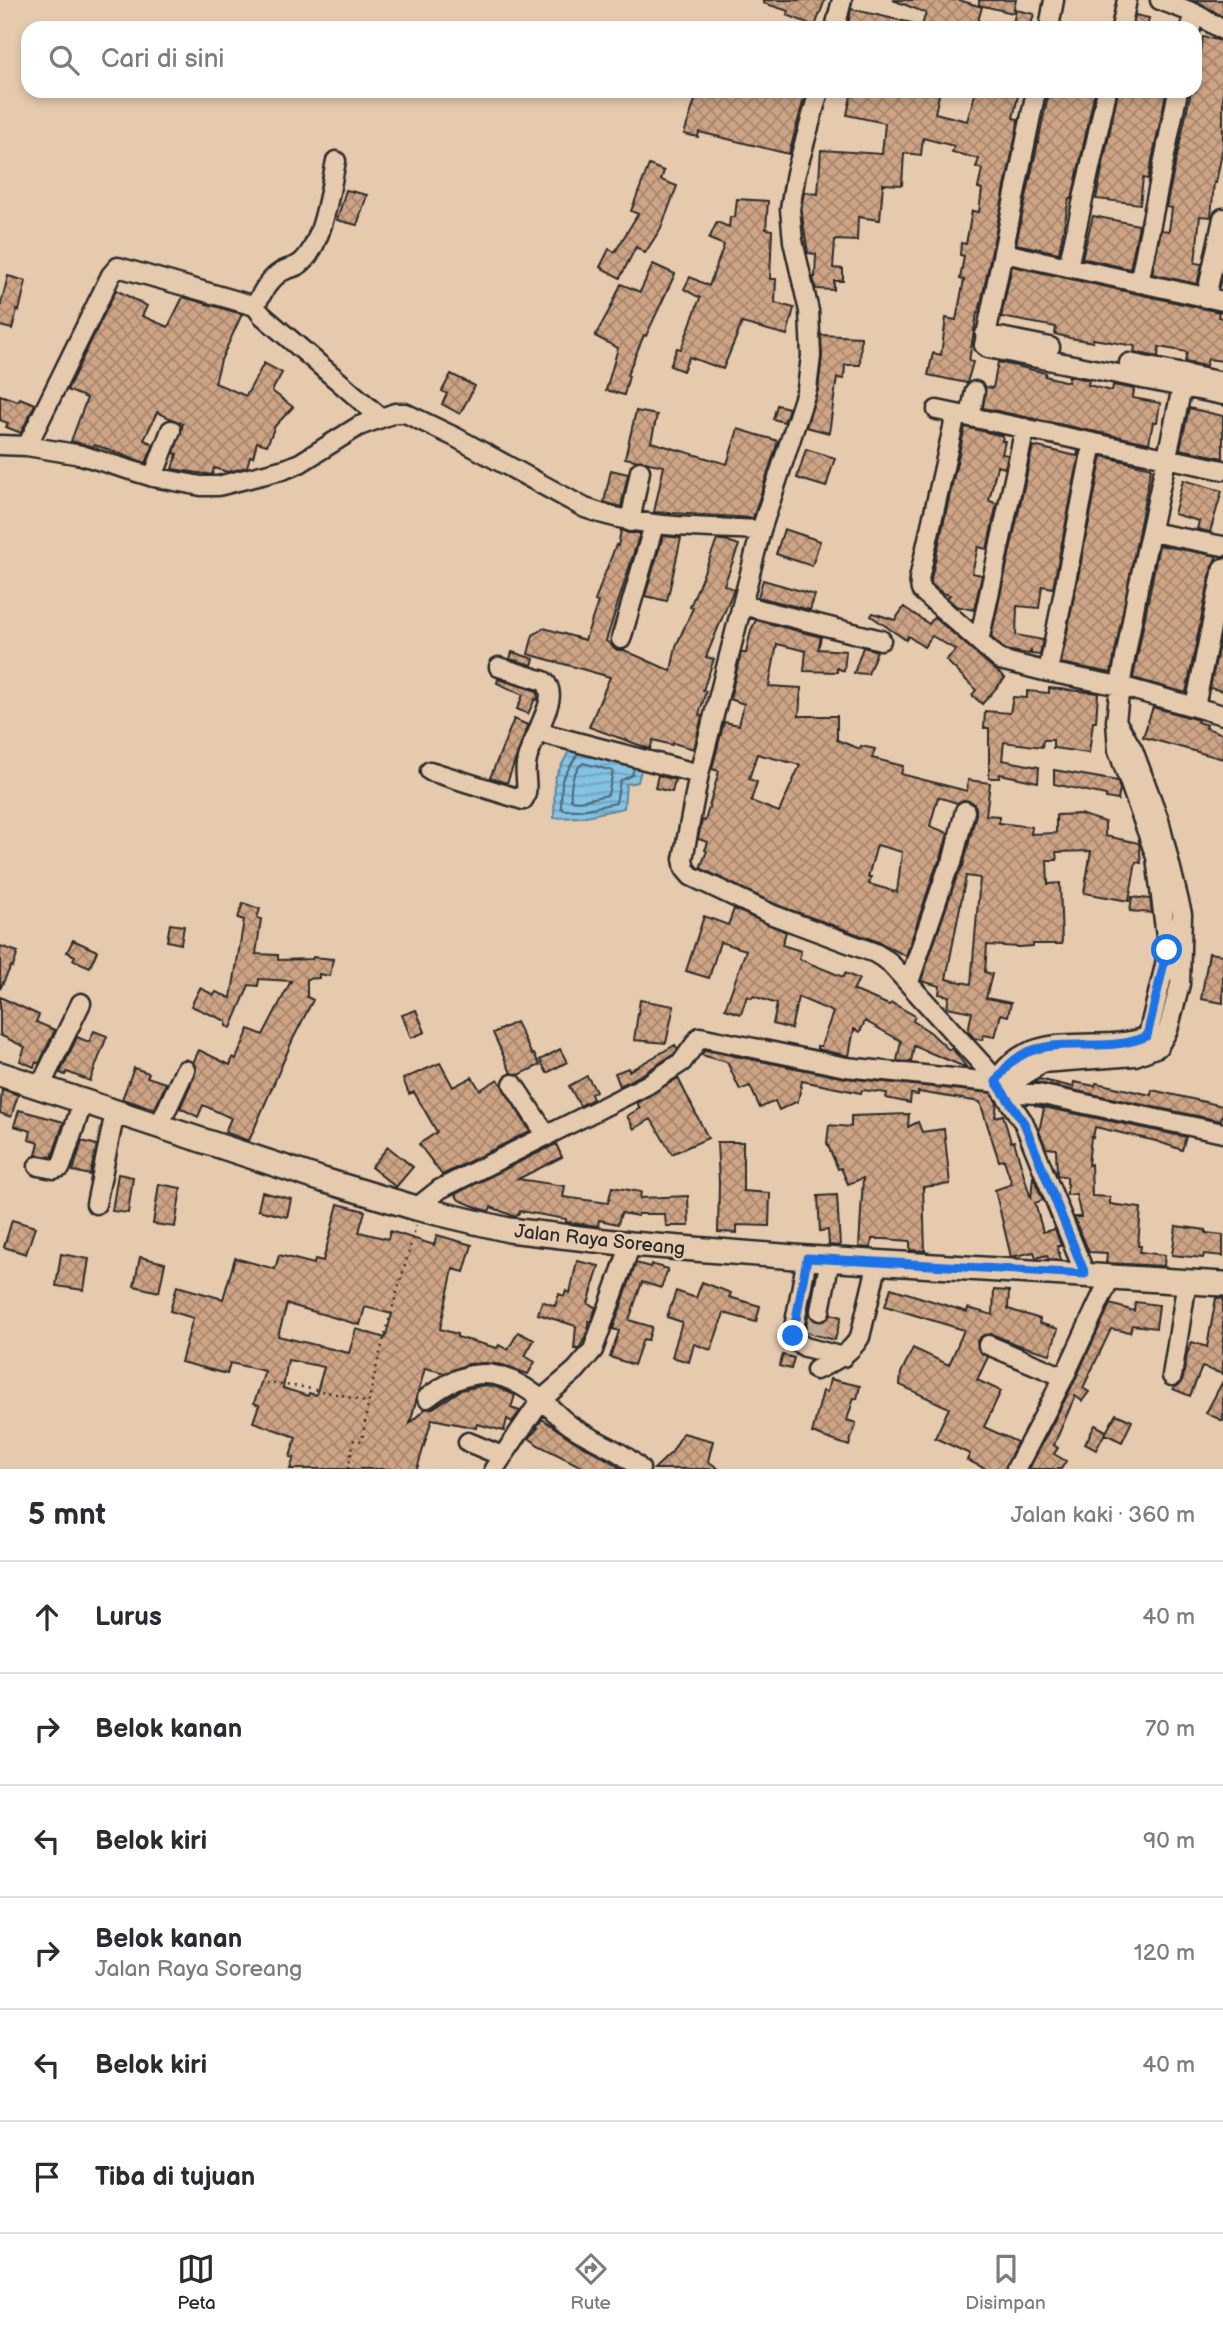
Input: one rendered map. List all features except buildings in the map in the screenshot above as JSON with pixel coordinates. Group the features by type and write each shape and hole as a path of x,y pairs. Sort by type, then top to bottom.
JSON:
{"main road":[{"name":"Jalan Raya Soreang","path":"0,1074 418,1208 509,1230 631,1244 819,1259 1223,1284"}],"street":[{"path":"837,21 842,0"},
{"path":"1050,21 1054,0"},
{"path":"1122,21 1127,0"},
{"path":"1160,0 1192,21"},
{"path":"1202,24 1223,30"},
{"path":"817,98 796,173 790,209 793,241 809,311 811,356 808,380 761,530 699,774 682,859 688,873 773,915 882,957 909,982 1000,1087 1024,1123 1085,1274"},
{"path":"1035,98 984,345 988,348 1184,381 1223,382"},
{"path":"1068,267 1105,98"},
{"path":"1139,283 1177,98"},
{"path":"256,306 270,279 303,262 309,253 320,232 336,161"},
{"path":"1004,253 1215,300 1223,218"},
{"path":"27,446 111,275 118,267 256,306 262,315 381,418"},
{"path":"1184,381 1223,395"},
{"path":"1000,1087 1003,1070 1032,1049 1119,1042 1147,1036 1165,965 1174,942 1156,857 1118,750 1116,722 1120,686 1184,381"},
{"path":"975,391 963,415 919,585 926,595 1000,660 1120,686 1223,715"},
{"path":"937,410 1223,470"},
{"path":"0,445 27,446 81,455 153,477 201,486 218,486 300,463 359,426 400,412 413,415 585,508 631,522 654,525 761,530"},
{"path":"979,641 1025,428"},
{"path":"153,477 171,430"},
{"path":"1048,672 1093,443"},
{"path":"631,522 640,471"},
{"path":"621,639 654,525"},
{"path":"1151,532 1223,546"},
{"path":"1195,707 1223,568"},
{"path":"742,605 881,639"},
{"path":"430,771 523,800 526,795 527,757 551,694 544,681 499,667"},
{"path":"538,732 699,774"},
{"path":"909,982 952,863 965,811"},
{"path":"40,1087 81,1003"},
{"path":"418,1208 440,1188 647,1084 682,1062 700,1037 846,1067 1000,1087 1223,1133"},
{"path":"159,1126 185,1070"},
{"path":"513,1084 547,1136"},
{"path":"38,1166 54,1169 61,1167 83,1101"},
{"path":"96,1204 115,1112"},
{"path":"468,1442 498,1463 541,1400 576,1370 593,1350 631,1244"},
{"path":"819,1259 820,1311"},
{"path":"819,1259 793,1336 796,1342 814,1342 842,1357"},
{"path":"816,1370 842,1357 853,1348 860,1337 878,1262"},
{"path":"1016,1469 1111,1276"},
{"path":"1172,1376 1187,1282"},
{"path":"988,1345 1063,1377"},
{"path":"427,1398 450,1381 464,1376 484,1374 511,1380 541,1400 572,1427 622,1454 640,1469"}],"path":[{"path":"348,1469 354,1440 362,1441 368,1403 418,1208"},
{"path":"266,1383 302,1387 368,1403"}],"water":[{"path":"572,745 643,762 638,782 626,784 624,808 581,817 554,818 555,778"}],"tunnel":[{"path":"815,1334 820,1311"}],"route":[{"path":"793,1336 807,1258 1085,1274 1024,1123 996,1082 1003,1070 1032,1049 1137,1040 1147,1036 1167,950"}]}
